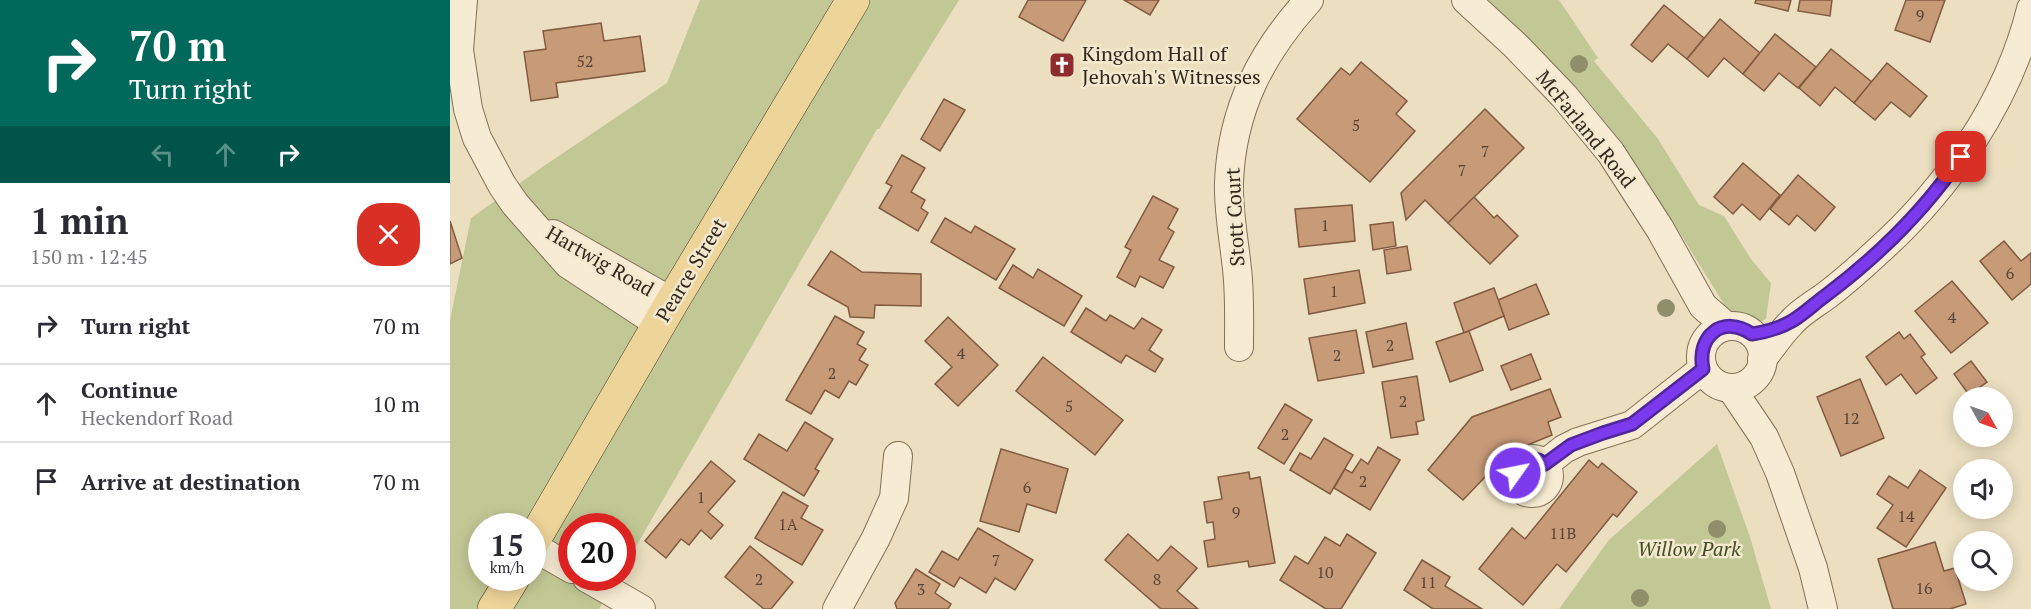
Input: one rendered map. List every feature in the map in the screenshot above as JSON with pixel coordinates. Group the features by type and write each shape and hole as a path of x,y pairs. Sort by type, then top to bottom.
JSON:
{"main road":[{"name":"Pearce Street","path":"546,520 665,313 853,0"},
{"path":"495,609 505,591"}],"street":[{"name":"Hartwig Road","path":"463,0 459,50 468,109 477,138 489,163 515,204 573,269 665,313"},
{"name":"Stott Court","path":"1239,347 1239,290 1229,182 1237,128 1246,94 1258,68 1275,41 1308,0"},
{"name":"McFarland Road","path":"1466,0 1557,88 1611,153 1660,229 1703,306 1739,354 1764,437 1780,473 1813,568 1823,609"},
{"path":"1545,464 1571,445 1632,424 1703,369 1714,382 1722,386 1739,354 1791,322 1849,277 1919,212 1973,140 2027,42 2031,9"},
{"path":"837,609 876,538 894,498 898,456"},
{"path":"610,591 641,609"}],"green space":[{"path":"700,0 959,0 877,129 636,546 636,513 558,513 558,591 609,591 599,609 450,609 450,320 471,218 667,83"},
{"path":"1484,0 1559,0 1598,58 1594,61 1658,139 1699,205 1724,216 1751,259 1771,283 1766,319 1754,326 1732,317 1668,214 1593,107 1524,35"},
{"name":"Willow Park","path":"1717,444 1750,537 1771,609 1559,609 1609,540"}],"building":[{"path":"1028,0 1086,0 1063,41 1019,17"},
{"path":"1124,0 1159,0 1150,15"},
{"path":"1756,0 1791,0 1788,11 1755,3"},
{"path":"1800,0 1832,0 1830,16 1798,11"},
{"path":"1906,0 1945,0 1930,42 1895,30"},
{"path":"1664,5 1704,38 1687,59 1668,44 1652,62 1631,45"},
{"path":"1720,19 1760,53 1743,74 1724,58 1708,77 1687,59"},
{"path":"601,23 604,41 640,36 645,71 556,83 558,97 531,101 524,52 546,49 543,31"},
{"path":"1775,34 1816,67 1798,88 1779,73 1764,91 1743,74"},
{"path":"1831,49 1872,82 1854,103 1835,87 1820,106 1799,88"},
{"path":"1361,62 1407,101 1396,114 1415,131 1370,182 1297,119 1341,68 1350,75"},
{"path":"1887,63 1927,96 1910,117 1891,102 1875,120 1854,103"},
{"path":"944,99 965,110 940,151 921,139"},
{"path":"1485,109 1524,148 1448,223 1425,200 1406,220 1401,193"},
{"path":"902,155 925,168 911,192 925,200 921,208 928,213 918,231 879,208 892,186 886,183"},
{"path":"1743,163 1780,195 1760,220 1742,204 1733,214 1714,197"},
{"path":"1798,175 1835,207 1815,231 1797,215 1789,225 1770,209"},
{"path":"1153,196 1178,209 1168,228 1174,232 1159,260 1174,267 1163,288 1140,276 1135,287 1117,277 1131,250 1125,247"},
{"path":"1474,197 1494,218 1497,215 1518,236 1490,264 1448,223"},
{"path":"1352,205 1355,241 1299,247 1295,209"},
{"path":"945,218 971,233 975,226 1015,249 996,280 931,242"},
{"path":"450,221 462,258 450,264"},
{"path":"1393,222 1396,246 1373,250 1370,225"},
{"path":"2004,241 2021,261 2031,253 2031,284 2012,300 1980,261"},
{"path":"1407,246 1411,270 1387,274 1384,250"},
{"path":"831,251 862,272 921,274 921,306 875,305 874,318 850,317 848,307 808,285"},
{"path":"1013,265 1033,278 1038,269 1082,296 1064,326 999,288"},
{"path":"1359,270 1365,303 1309,314 1304,279"},
{"path":"1952,281 1988,323 1951,353 1915,311"},
{"path":"1536,284 1549,314 1509,330 1498,300"},
{"path":"1494,288 1504,316 1464,333 1454,303"},
{"path":"1086,308 1106,321 1110,315 1134,329 1142,318 1162,330 1149,350 1163,359 1155,372 1126,355 1121,363 1071,332"},
{"path":"835,316 864,332 857,344 866,349 859,360 868,365 856,385 849,381 839,398 825,390 811,414 786,400"},
{"path":"948,317 998,365 958,406 935,384 952,367 925,341"},
{"path":"1406,323 1413,359 1373,367 1366,332"},
{"path":"1356,330 1364,373 1318,381 1309,338"},
{"path":"1469,331 1483,370 1450,382 1436,342"},
{"path":"1899,332 1904,339 1910,334 1925,354 1921,357 1937,378 1916,394 1901,374 1886,385 1866,357"},
{"path":"1531,354 1541,379 1511,390 1501,366"},
{"path":"1043,357 1123,420 1095,455 1016,391"},
{"path":"1971,361 1987,382 1980,387 1963,387 1954,374"},
{"path":"1417,376 1424,420 1416,422 1418,434 1391,438 1382,382"},
{"path":"1860,379 1884,438 1841,456 1817,397"},
{"path":"1550,389 1561,417 1548,422 1552,435 1508,453 1463,500 1428,470 1472,417"},
{"path":"1285,404 1312,420 1284,464 1258,448"},
{"path":"805,422 833,439 815,469 819,471 804,496 744,459 759,434 787,451"},
{"path":"1324,438 1353,455 1330,494 1290,470 1300,453 1311,459"},
{"path":"1378,447 1400,460 1370,510 1334,488 1345,469 1352,473 1361,459 1368,464"},
{"path":"1001,449 1068,469 1056,513 1027,504 1019,532 980,521"},
{"path":"1589,460 1598,468 1602,463 1637,492 1617,517 1613,514 1566,572 1557,564 1523,605 1479,569 1512,528 1525,539"},
{"path":"711,461 735,481 708,512 723,525 711,539 701,530 689,545 681,539 666,558 645,541"},
{"path":"1920,470 1946,488 1906,547 1877,528 1893,505 1877,494 1889,476 1908,488"},
{"path":"1249,472 1250,479 1260,477 1275,563 1249,567 1248,561 1208,567 1204,541 1215,539 1213,522 1207,523 1204,502 1222,499 1218,477"},
{"path":"783,492 808,506 801,518 823,530 802,565 755,538"},
{"path":"978,528 1033,560 1015,590 995,578 986,593 960,577 954,587 929,572 942,551 958,560"},
{"path":"1128,534 1158,561 1171,546 1197,568 1177,591 1198,609 1161,609 1105,560"},
{"path":"1347,534 1376,553 1341,609 1326,609 1280,580 1295,556 1308,564 1325,537 1340,546"},
{"path":"1935,542 1944,571 1953,569 1953,591 1962,591 1966,604 1950,609 1893,609 1878,559"},
{"path":"750,546 793,582 771,609 764,609 725,577"},
{"path":"1422,560 1450,577 1445,586 1482,609 1433,609 1404,590"},
{"path":"916,569 940,584 935,593 951,604 948,609 897,609 895,603"}],"place":[{"name":"Kingdom Hall of Jehovah's Witnesses","path":"1062,65"}],"route":[{"path":"1515,473 1522,461 1532,458 1545,464 1571,445 1637,421 1703,369 1702,345 1716,330 1726,326 1735,326 1744,328 1752,334 1791,322 1878,252 1919,212 1961,157"}]}
